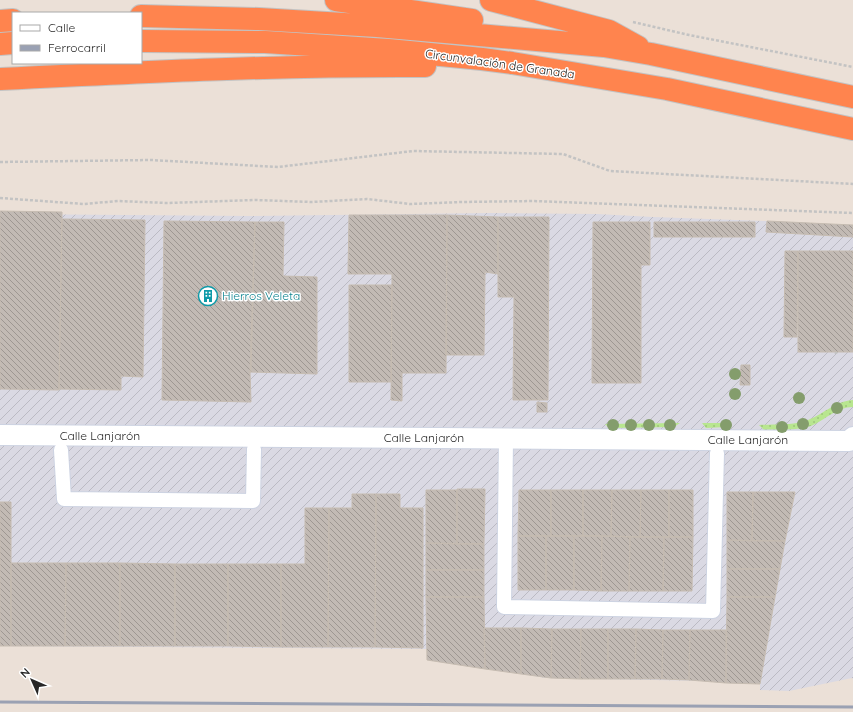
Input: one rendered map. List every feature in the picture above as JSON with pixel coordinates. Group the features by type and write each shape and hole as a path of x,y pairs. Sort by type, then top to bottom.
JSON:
{"highway":[{"path":"336,0 532,28 562,42"},
{"path":"491,0 609,31 651,54"},
{"name":"Circunvalación de Granada","path":"142,16 259,19 370,26 604,46 651,54 853,97"},
{"path":"0,21 12,20"},
{"name":"Circunvalación de Granada","path":"142,40 265,42 346,46 512,63 667,89 853,129"},
{"path":"0,44 12,43"},
{"path":"0,78 356,66 426,66 479,71 512,63"}],"street":[{"name":"Calle Lanjarón","path":"0,435 506,444 851,447"},
{"name":"Calle Lanjarón","path":"506,444 504,607 713,611 716,453"},
{"name":"Calle Lanjarón","path":"0,448 61,450 254,449 506,444 716,453 851,447"},
{"name":"Calle Lanjarón","path":"61,450 64,499 253,501 254,449"}],"path":[{"path":"628,20 689,35 853,67"},
{"path":"0,162 151,160 278,166 413,152 563,154 610,172 853,184"},
{"path":"0,198 84,204 118,201 167,204 255,200 312,202 368,199 410,204 532,201 853,213"}],"shaded area":[{"path":"491,213 597,214 853,225 853,679 789,691 760,690 760,682 546,678 433,659 432,649 0,646 0,214 249,216"}],"green space":[{"path":"853,400 853,407 842,409 805,428 764,430 759,425 802,422 835,405"},
{"path":"680,423 674,427 609,428 605,424"},
{"path":"702,423 731,423 726,427 706,428"}],"building":[{"path":"0,211 62,212 59,390 0,389"},
{"path":"349,215 447,215 446,373 402,373 402,401 391,400 392,274 348,274"},
{"path":"447,215 498,217 498,274 485,272 484,355 446,355"},
{"path":"498,217 549,217 548,400 513,400 514,297 498,297"},
{"path":"62,219 145,220 143,377 121,376 121,390 59,389"},
{"name":"Hierros Veleta","path":"164,221 255,222 250,372 251,402 162,400"},
{"path":"767,221 853,225 853,237 766,232"},
{"path":"255,222 284,222 283,276 317,277 317,374 250,372"},
{"path":"593,222 650,222 650,265 641,265 641,383 592,383"},
{"path":"654,222 755,222 755,237 654,237"},
{"path":"785,251 798,251 797,337 784,337"},
{"path":"798,251 853,251 853,352 798,352"},
{"path":"349,285 392,285 391,382 349,382"},
{"path":"741,365 750,365 750,385 740,385"},
{"path":"537,402 547,403 547,412 537,412"},
{"path":"457,489 485,489 484,544 457,544"},
{"path":"426,490 457,490 457,544 426,543"},
{"path":"519,490 551,490 551,536 518,536"},
{"path":"551,490 583,490 583,536 551,536"},
{"path":"583,490 612,490 611,536 583,536"},
{"path":"612,490 641,490 640,537 611,536"},
{"path":"641,490 669,490 669,537 640,537"},
{"path":"669,490 693,490 693,537 669,537"},
{"path":"727,492 753,492 752,541 727,540"},
{"path":"753,492 795,492 785,541 752,541"},
{"path":"352,494 376,494 375,647 328,647 329,508 352,508"},
{"path":"376,494 400,494 400,508 423,508 423,648 375,647"},
{"path":"0,502 11,502 11,646 0,646"},
{"path":"305,508 329,508 328,647 281,647 281,564 305,564"},
{"path":"518,536 546,536 546,590 518,590"},
{"path":"546,536 574,536 574,590 546,590"},
{"path":"574,536 602,536 601,591 574,590"},
{"path":"602,536 630,537 629,591 601,591"},
{"path":"630,537 664,537 663,591 629,591"},
{"path":"664,537 693,537 692,591 663,591"},
{"path":"727,540 785,541 780,569 727,569"},
{"path":"426,543 484,544 484,570 426,570"},
{"path":"11,563 66,563 65,646 11,646"},
{"path":"66,563 120,563 120,646 65,646"},
{"path":"120,563 175,564 175,646 120,646"},
{"path":"175,564 228,564 228,646 175,646"},
{"path":"228,564 281,564 281,647 228,646"},
{"path":"727,569 780,569 775,597 727,597"},
{"path":"426,570 484,570 484,597 426,597"},
{"path":"426,597 484,597 485,669 427,660"},
{"path":"727,597 775,597 760,684 726,683"},
{"path":"484,628 521,628 521,674 485,669"},
{"path":"521,628 552,629 551,678 521,674"},
{"path":"552,629 581,629 580,679 551,678"},
{"path":"581,629 608,629 608,679 580,679"},
{"path":"608,629 636,629 635,679 608,679"},
{"path":"636,629 663,630 662,679 635,679"},
{"path":"663,630 690,630 689,680 662,679"},
{"path":"690,630 726,630 726,683 689,680"}],"railway":[{"path":"0,702 853,707"}],"place":[{"name":"Hierros Veleta","path":"208,296"}]}
